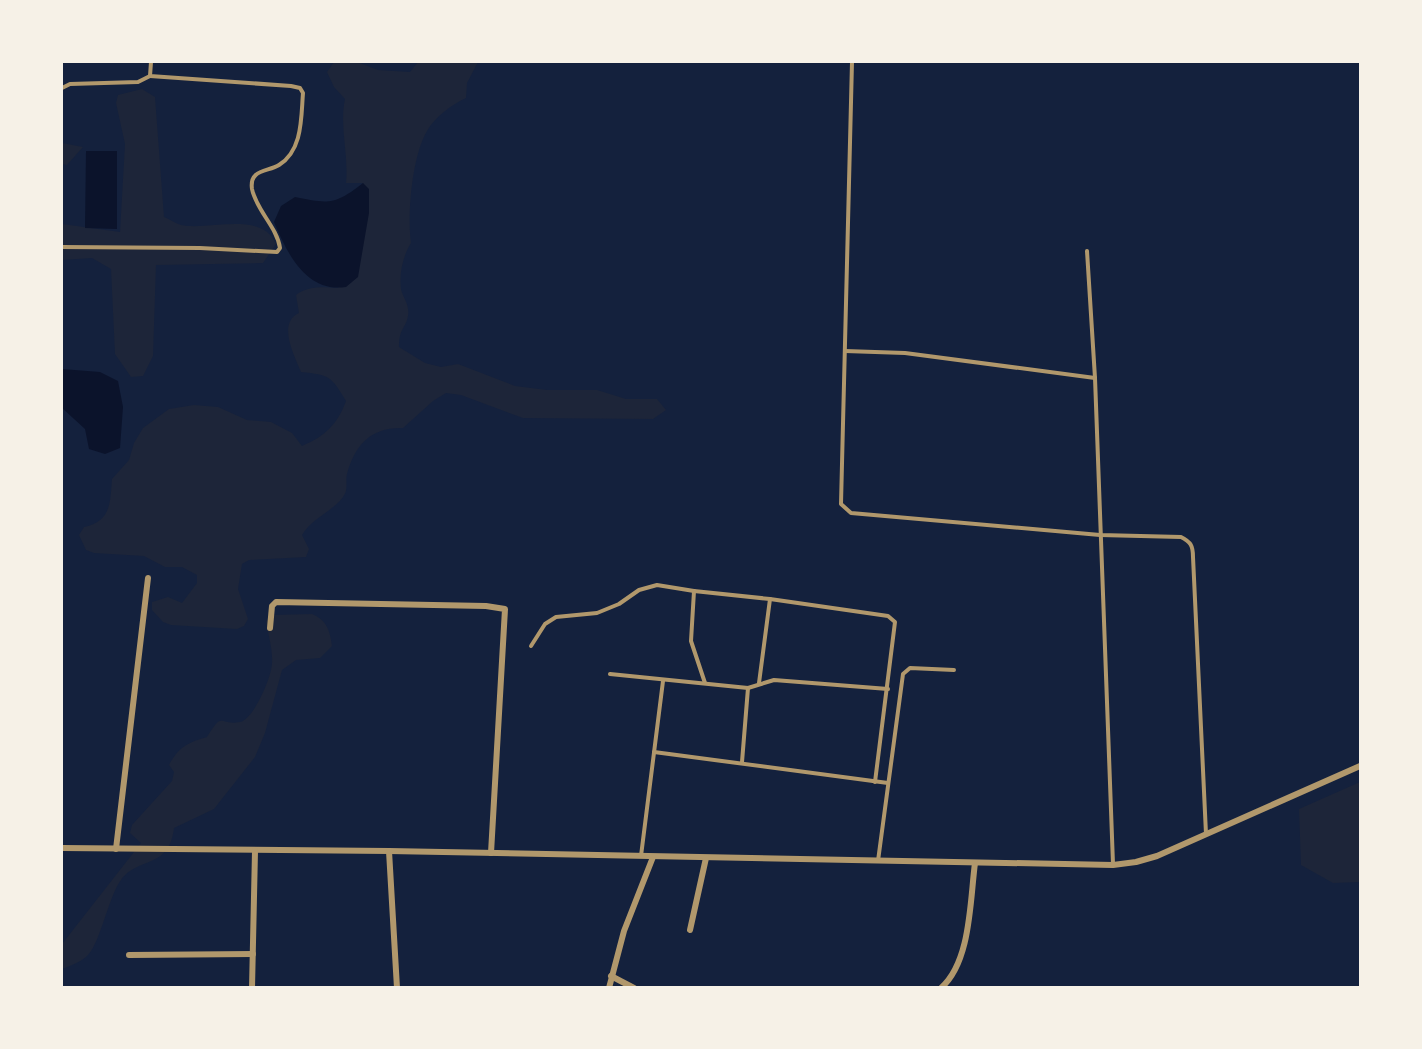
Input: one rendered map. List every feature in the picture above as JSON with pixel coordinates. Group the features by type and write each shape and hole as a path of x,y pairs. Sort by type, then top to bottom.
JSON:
{"street":[{"path":"116,849 148,578"},
{"path":"270,628 273,606 276,602 486,606 505,609 491,853"},
{"path":"62,848 389,851 1113,865 1157,856 1360,766"},
{"path":"252,987 255,851"},
{"path":"389,851 397,987"},
{"path":"609,987 624,931 653,857"},
{"path":"690,930 706,858"},
{"path":"941,987 958,966 963,952 975,862"},
{"path":"129,955 253,954"},
{"path":"611,975 634,987"}],"lane":[{"path":"150,76 151,62"},
{"path":"852,62 841,504 851,513 1100,535 1181,537 1193,546 1206,834"},
{"path":"62,88 70,84 138,82 150,76 300,88 303,93 300,133 293,150 279,165 260,171 253,178 252,189 280,248 277,252 200,248 62,247"},
{"path":"1088,251 1095,378 1113,865"},
{"path":"845,351 905,353 1095,378"},
{"path":"531,646 545,624 556,617 597,613 620,604 639,590 657,585 770,598 888,616 895,621 875,782"},
{"path":"694,591 691,641 705,683"},
{"path":"759,683 770,598"},
{"path":"878,861 903,674 910,668 954,670"},
{"path":"610,674 748,688 774,680 888,689"},
{"path":"641,857 663,681"},
{"path":"742,762 748,688"},
{"path":"654,752 888,783"}],"shaded area":[{"path":"334,62 357,62 378,70 410,72 418,62 478,62 467,83 466,98 449,108 434,121 427,131 418,155 410,202 411,243 401,271 401,289 408,316 400,336 399,347 425,363 441,367 458,364 515,386 547,390 597,390 626,399 657,399 666,410 653,419 523,418 461,395 446,393 433,401 403,428 392,428 373,434 360,446 350,464 343,497 311,524 302,535 309,549 306,557 249,560 242,564 238,589 248,619 244,626 237,629 171,625 163,622 152,610 152,602 168,597 182,603 197,583 197,575 182,567 165,567 144,556 94,553 86,550 79,535 84,527 104,516 109,504 112,479 129,460 134,443 143,428 169,409 194,405 218,407 247,420 271,422 292,433 302,446 324,434 339,417 346,401 337,386 324,376 301,372 291,348 288,332 292,318 299,313 296,295 321,287 338,288 368,189 362,183 346,183 343,120 345,99 334,87 327,72"},
{"path":"142,89 155,97 164,217 181,225 247,225 269,234 276,244 263,263 156,265 153,356 143,376 131,377 115,354 111,269 92,258 62,260 62,224 120,232 125,144 116,103 118,95"},
{"path":"62,143 83,147 67,165 62,164"},
{"path":"86,151 117,151 117,229 85,228"},
{"path":"363,183 369,189 369,213 358,277 346,287 320,284 309,277 292,258 274,222 281,206 295,197 331,201"},
{"path":"62,369 100,372 118,381 123,407 120,448 105,454 89,449 85,429 62,408"},
{"path":"312,614 321,619 327,627 332,646 320,658 296,660 282,670 265,733 255,757 214,809 174,828 171,841 160,857 136,868 121,880 91,951 81,960 62,968 62,944 141,843 130,833 132,825 172,781 174,772 169,765 176,754 194,741 207,737 219,721 233,723 245,719 256,705 266,687 272,663 266,621 272,615"},
{"path":"1360,782 1360,882 1333,883 1301,865 1299,809"}]}
